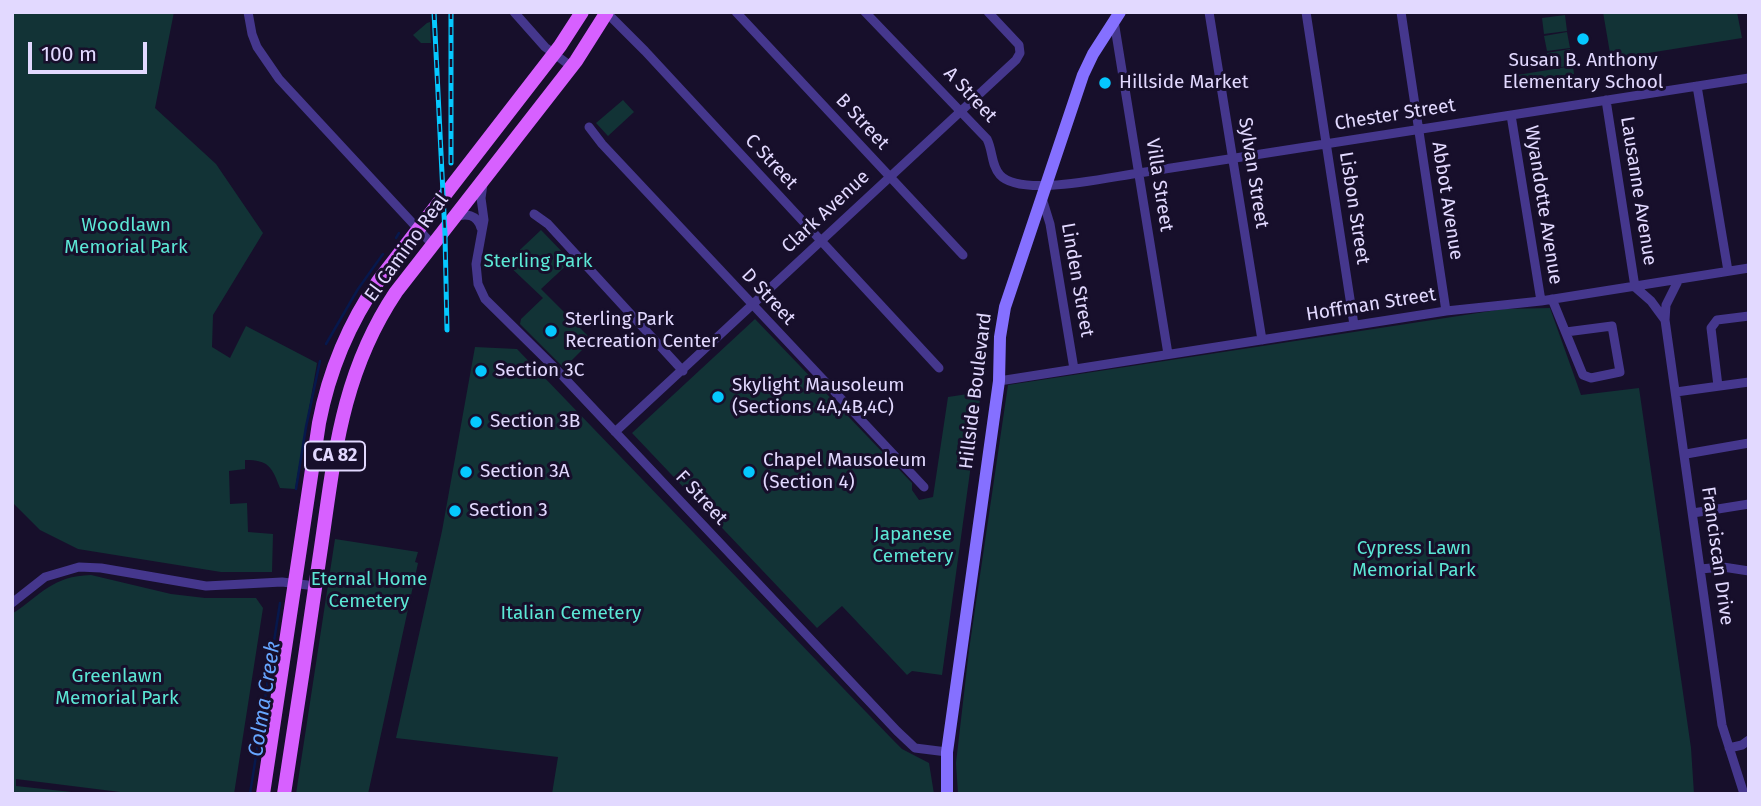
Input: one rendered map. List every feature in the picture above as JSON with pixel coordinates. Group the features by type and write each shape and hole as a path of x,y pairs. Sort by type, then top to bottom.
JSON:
{"main road":[{"name":"El Camino Real","path":"263,794 319,423 332,372 345,340 365,301 418,228 554,54 582,12"},
{"name":"El Camino Real","path":"284,794 340,428 353,377 366,345 386,307 572,66 606,12"},
{"name":"Hillside Boulevard","path":"947,794 947,752 999,381 1002,321 1083,75 1117,17"}],"street":[{"path":"248,12 252,34 262,58 285,87 432,244"},
{"path":"514,12 554,54 572,66"},
{"name":"C Street","path":"606,12 939,368"},
{"name":"B Street","path":"736,12 963,255"},
{"name":"Clark Avenue","path":"615,432 1016,60 1020,53 1019,45 988,12"},
{"name":"Sylvan Street","path":"1209,12 1262,340"},
{"name":"Lisbon Street","path":"1306,12 1354,325"},
{"name":"Abbot Avenue","path":"1401,12 1446,311"},
{"name":"A Street","path":"866,13 987,139 994,167 1004,179 1045,192"},
{"name":"Villa Street","path":"1117,17 1168,355"},
{"name":"Chester Street","path":"1045,192 1139,173 1749,78"},
{"path":"1697,86 1728,271"},
{"name":"Lausanne Avenue","path":"1606,100 1635,287"},
{"name":"Wyandotte Avenue","path":"1510,115 1541,301"},
{"name":"D Street","path":"589,127 924,488"},
{"name":"F Street","path":"484,178 481,198 484,220 477,264 480,292 897,731 915,748 947,752"},
{"name":"Linden Street","path":"1045,192 1074,369"},
{"path":"534,214 548,224 683,371"},
{"path":"454,217 467,215 476,218 481,233"},
{"name":"Hoffman Street","path":"999,381 1446,311 1541,301 1749,268"},
{"name":"Franciscan Drive","path":"1678,281 1666,305 1665,320 1686,454 1722,725 1744,794"},
{"path":"1635,287 1651,301 1665,320"},
{"path":"1552,299 1585,377 1620,372 1612,326 1566,332"},
{"path":"1718,386 1711,335 1713,323 1722,318 1749,316"},
{"path":"1676,392 1749,382"},
{"path":"1686,454 1749,443"},
{"path":"1693,513 1749,504"},
{"path":"1700,569 1723,566 1749,570"},
{"path":"12,603 45,578 79,567 101,568 206,586 295,583 316,586"},
{"path":"1729,748 1749,740"}],"green space":[{"name":"Woodlawn Memorial Park","path":"12,12 174,12 155,108 216,164 263,233 213,315 212,347 230,358 246,326 317,363 295,489 280,488 272,470 259,461 245,460 245,469 229,471 230,504 247,503 248,532 273,534 272,572 221,572 78,549 40,530 12,502"},
{"path":"1603,12 1737,12 1742,38 1611,59"},
{"path":"1565,15 1567,31 1544,34 1542,18"},
{"path":"430,22 431,43 421,43 413,35"},
{"path":"1567,32 1570,48 1547,51 1544,36"},
{"path":"1570,49 1573,65 1550,69 1547,53"},
{"path":"1573,66 1574,74 1519,82 1517,75"},
{"path":"623,100 634,112 608,136 596,123"},
{"name":"Sterling Park","path":"541,230 571,261 541,289 592,340 564,368 520,324 521,319 543,298 506,263"},
{"name":"Cypress Lawn Memorial Park","path":"1550,308 1581,395 1639,388 1691,748 1694,794 958,794 956,763 969,650 1008,385 1504,309"},
{"name":"Japanese Cemetery","path":"755,319 912,483 912,490 919,500 933,497 948,397 981,392 942,675 912,671 907,675 842,606 817,628 632,433"},
{"name":"Italian Cemetery","path":"475,347 517,349 893,740 902,749 929,763 934,794 552,794 558,757 396,738 442,531"},
{"name":"Eternal Home Cemetery","path":"335,539 418,552 415,562 418,563 368,794 296,794"},
{"name":"Greenlawn Memorial Park","path":"91,575 171,594 205,598 256,598 263,608 234,794 136,794 16,779 16,786 90,794 12,794 12,614 57,583"}],"waterway":[{"name":"Colma Creek","path":"396,238 399,233"},
{"name":"Colma Creek","path":"326,344 358,289 383,254"},
{"name":"Colma Creek","path":"296,489 320,361"},
{"name":"Colma Creek","path":"250,794 280,603"}],"railway":[{"path":"434,12 447,330"},
{"path":"451,12 451,163"}],"place":[{"name":"Susan B. Anthony Elementary School","path":"1583,39"},
{"name":"Hillside Market","path":"1105,83"},
{"name":"Sterling Park Recreation Center","path":"551,331"},
{"name":"Section 3C","path":"481,371"},
{"name":"Skylight Mausoleum (Sections 4A,4B,4C)","path":"718,397"},
{"name":"Section 3B","path":"476,422"},
{"name":"Section 3A","path":"466,472"},
{"name":"Chapel Mausoleum (Section 4)","path":"749,472"},
{"name":"Section 3","path":"455,511"}]}
